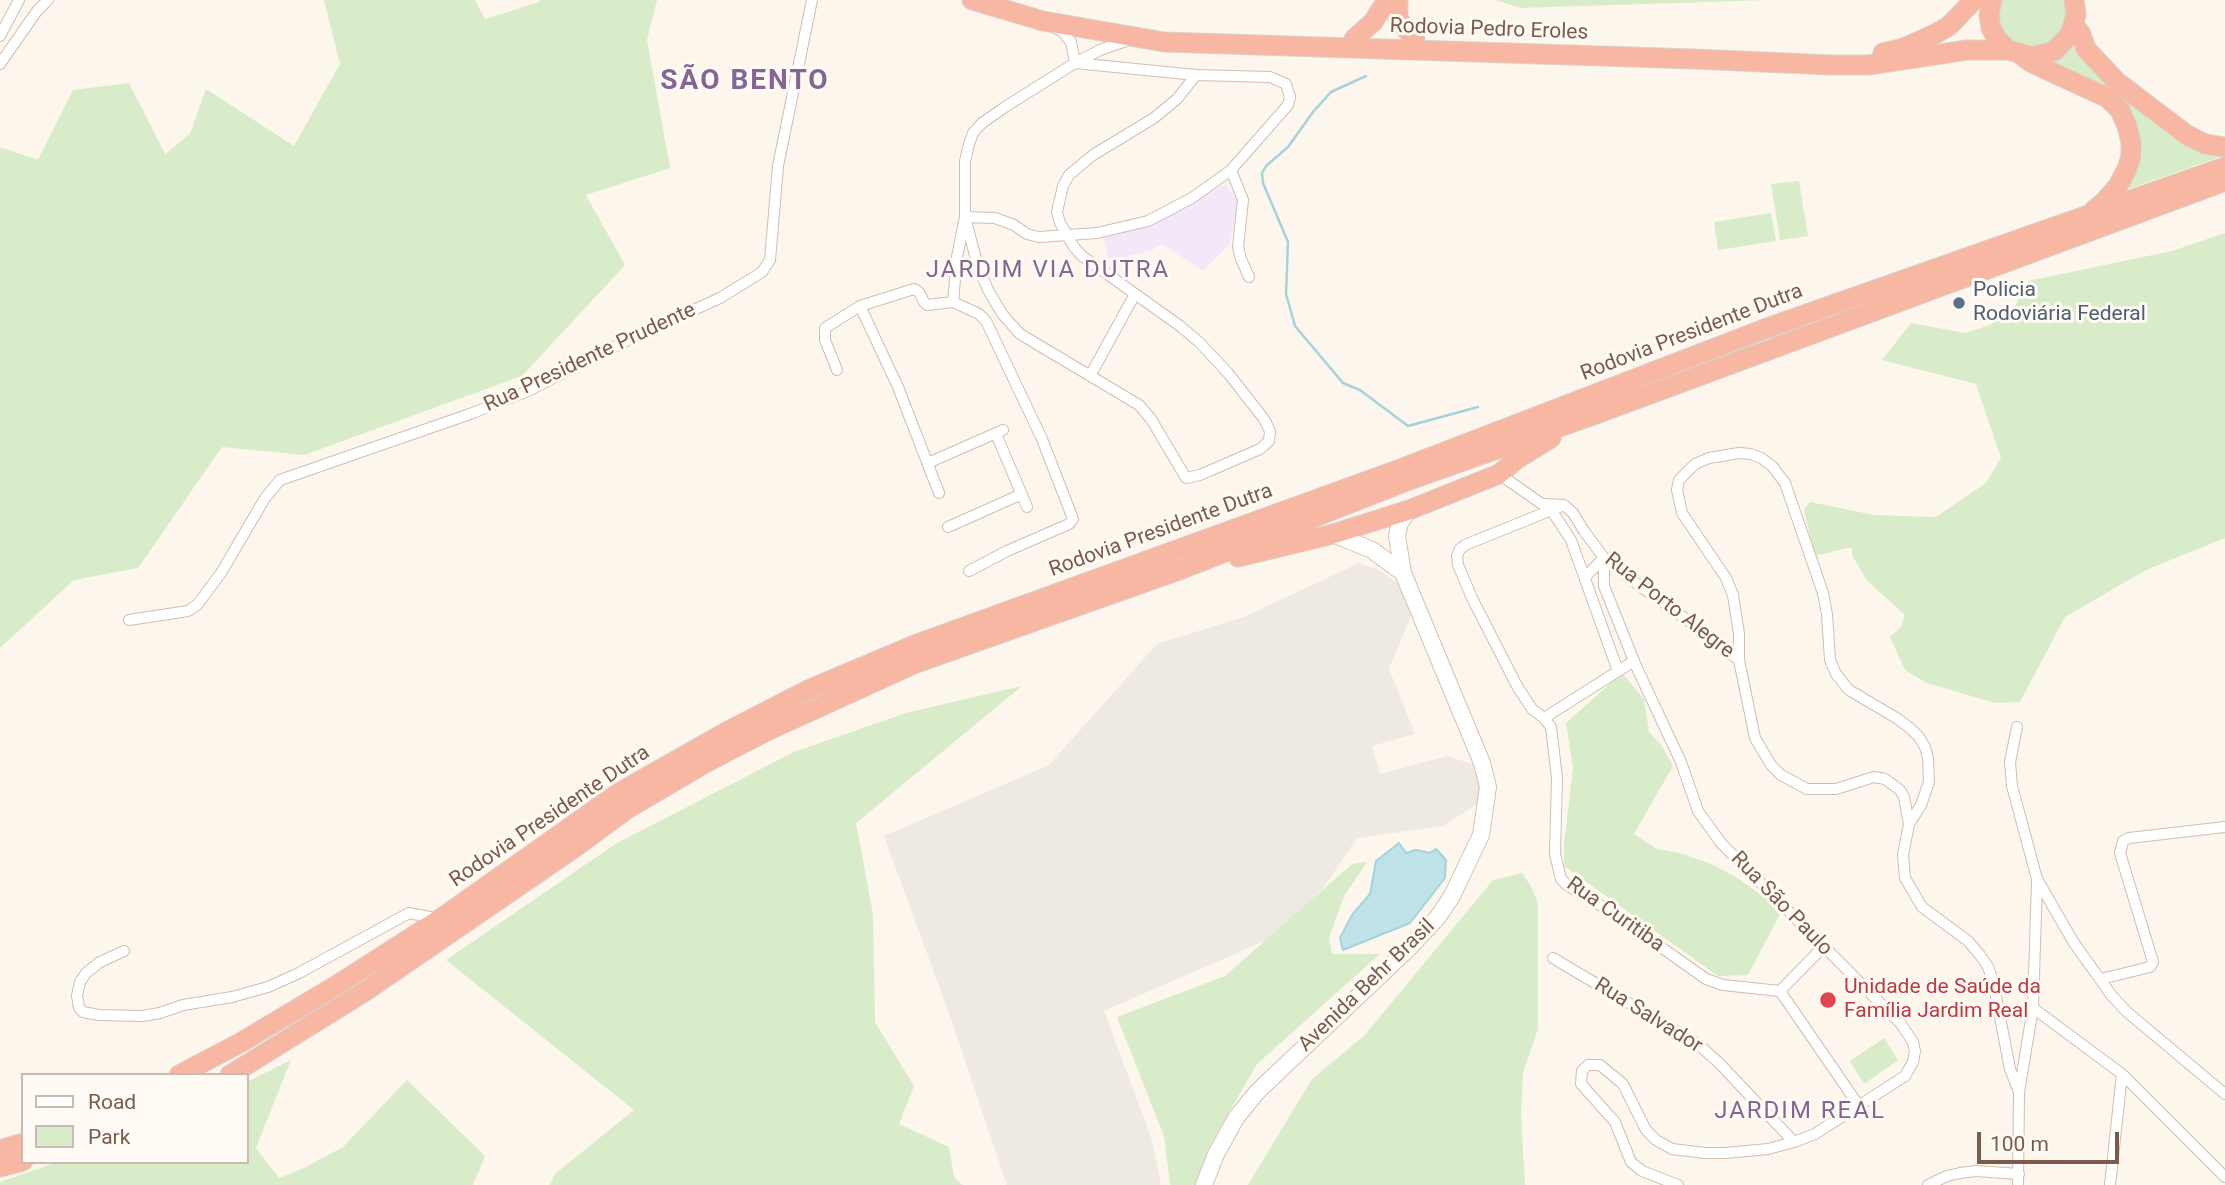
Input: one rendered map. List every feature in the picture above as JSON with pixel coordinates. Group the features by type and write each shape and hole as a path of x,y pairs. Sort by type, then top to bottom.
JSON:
{"highway":[{"name":"Rodovia Pedro Eroles","path":"972,0 1043,21 1164,42 1831,65 1890,63 1967,50 2033,57 2054,51 2063,44 2074,25"},
{"name":"Rodovia Pedro Eroles","path":"1010,0 1053,13 1164,33 1634,47 1855,59 1904,48 1937,33 1949,26 1974,0"},
{"path":"1354,39 1373,22 1387,0"},
{"path":"1398,0 1398,19 1415,40"},
{"path":"1992,0 1989,15 1997,39 2032,63 2108,98 2120,110 2127,126 2131,142 2127,169 2118,186 2105,201 2084,218"},
{"path":"2074,0 2074,25 2081,34 2086,49 2116,81 2187,135 2205,144 2225,147"},
{"name":"Rodovia Presidente Dutra","path":"183,1073 240,1043 337,985 440,919 617,794 730,730 832,680 917,644 1400,469 1767,328 2225,167"},
{"name":"Rodovia Presidente Dutra","path":"233,1073 364,992 627,809 707,762 769,730 916,663 1182,569 1412,479 2225,181"},
{"path":"1182,569 1333,534 1409,510 1499,474 1517,459 1590,415"},
{"path":"0,1150 21,1144"},
{"path":"0,1167 21,1162"}],"street":[{"path":"0,36 19,0"},
{"path":"0,64 37,11 48,0"},
{"name":"Rua Presidente Prudente","path":"129,620 188,611 197,605 221,573 265,498 280,480 528,391 632,338 720,298 762,272 770,260 778,166 812,0"},
{"path":"1043,21 1062,31 1071,42 1075,63"},
{"path":"953,302 957,257 965,217 965,161 973,133 1005,107 1075,63 1100,50 1138,38"},
{"path":"965,217 995,218 1032,236 1097,233 1148,221 1211,187 1231,170 1288,104 1290,97 1289,89 1278,79 1270,77 1196,75 1075,63"},
{"path":"965,217 977,263 988,290 1003,315 1020,334 1139,405 1151,419 1184,476 1189,479 1260,449 1269,441 1270,431 1228,373 1180,326 1082,256 1060,223 1057,212 1062,186 1069,175 1093,155 1154,118 1177,100 1196,75"},
{"path":"1231,170 1243,200 1238,247 1249,277"},
{"path":"837,370 825,340 825,328 860,306 914,289 928,305 953,302 979,314 986,321 1042,439 1073,519 1069,524 969,571"},
{"path":"1090,376 1135,294"},
{"path":"860,306 898,387 939,493"},
{"path":"928,463 999,432 1027,507"},
{"path":"1739,660 1737,618 1730,586 1682,513 1677,490 1679,480 1695,464 1709,458 1740,453 1761,458 1772,466 1785,483 1823,593 1830,660 1836,674 1849,690 1911,729 1925,747 1929,782 1921,805 1909,824"},
{"path":"1499,474 1548,508 1571,540 1618,671"},
{"path":"948,527 1021,494"},
{"name":"Rua Porto Alegre","path":"1548,508 1564,505 1573,513 1604,558 1739,660 1755,738 1771,765 1781,775 1807,789 1844,788 1874,777 1895,785 1904,797 1909,824 1903,855 1905,878 1922,907 1968,941 1988,967 2010,1069 2019,1092"},
{"path":"1548,508 1465,545 1457,556 1472,598 1517,686 1532,709 1544,718 1634,661"},
{"name":"Avenida Behr Brasil","path":"1205,1185 1216,1154 1236,1118 1257,1092 1408,949 1438,917 1452,896 1481,835 1488,787 1482,763 1403,573 1397,536 1400,523 1409,510"},
{"path":"1333,534 1371,550 1403,573"},
{"path":"1586,576 1604,558"},
{"name":"Rua São Paulo","path":"1604,558 1604,586 1634,661 1681,762 1698,811 1721,843 1907,1032 1915,1051 1913,1062 1905,1076 1815,1134 1768,1149 1725,1153 1672,1149 1656,1140 1646,1130 1623,1084 1601,1065 1587,1065 1582,1071 1581,1084 1615,1122 1631,1162 1642,1171 1678,1185"},
{"name":"Rua Curitiba","path":"1544,718 1551,727 1557,778 1555,854 1561,878 1567,885 1613,913 1706,979 1723,985 1780,991"},
{"path":"2017,727 2010,762 2012,786 2037,879 2074,943 2112,996 2127,1012 2225,1094"},
{"path":"2101,979 2150,967 2153,962 2120,853 2123,841 2176,831 2225,827"},
{"path":"1928,1185 1960,1173 2018,1179 2019,1092 2033,1008 2037,879"},
{"path":"124,951 100,962 86,973 80,982 78,996 79,1008 83,1012 99,1016 142,1016 183,1005 232,997 268,987 410,913 440,919"},
{"path":"1823,947 1780,991 1859,1106"},
{"name":"Rua Salvador","path":"1553,958 1699,1045 1794,1142"},
{"path":"2033,1008 2122,1074 2225,1177"},
{"path":"2110,1185 2122,1074"}],"shaded area":[{"path":"1226,184 1238,203 1230,244 1203,271 1162,244 1152,250 1109,261 1103,238 1156,223"},
{"path":"1359,563 1379,570 1399,584 1411,616 1389,669 1415,734 1372,746 1380,774 1447,756 1475,765 1480,802 1443,826 1357,838 1324,887 1278,935 1104,1011 1152,1140 1161,1185 1007,1185 949,1013 884,836 1049,765 1157,644 1244,617"}],"green space":[{"path":"324,0 475,0 485,19 540,0 657,0 647,40 670,168 586,195 625,265 522,376 304,455 222,447 138,568 74,580 0,648 0,147 38,160 73,90 129,83 165,154 190,134 206,89 294,146 340,64"},
{"path":"1496,0 1768,0 1520,8"},
{"path":"2000,0 2065,0 2068,15 2059,37 2039,49 2016,46 2000,29 1997,6"},
{"path":"2077,39 2225,155 2117,193 2131,118 2045,63"},
{"path":"1799,181 1808,236 1780,240 1771,184"},
{"path":"1771,213 1776,241 1718,250 1714,222"},
{"path":"2225,233 2225,538 2146,570 2065,617 2020,702 1995,703 1927,683 1905,670 1890,637 1901,627 1905,615 1867,581 1852,555 1852,547 1814,556 1804,509 1810,502 1874,515 1936,517 1986,483 2001,458 1976,384 1882,360 1911,323 1965,333 1990,325 2013,310 2028,281 2172,251"},
{"path":"1622,673 1644,699 1649,732 1662,746 1673,766 1634,834 1657,849 1680,853 1711,864 1736,877 1782,910 1748,975 1718,976 1564,866 1573,768 1566,723"},
{"path":"1022,686 856,823 873,914 875,1022 914,1086 899,1124 949,1147 954,1177 962,1185 550,1185 555,1174 634,1110 446,960 617,843 794,752 906,713"},
{"path":"1367,862 1344,896 1329,938 1332,954 1380,954 1257,1064 1210,1145 1196,1185 1170,1185 1164,1136 1117,1017 1225,976 1352,864"},
{"path":"1522,873 1538,904 1538,1029 1523,1073 1521,1115 1525,1185 1248,1185 1312,1079 1364,1036 1493,880"},
{"path":"1884,1038 1898,1060 1864,1084 1850,1061"},
{"path":"291,1060 256,1148 279,1178 343,1147 407,1080 485,1156 473,1185 0,1185 0,1182 52,1164 248,1164 248,1082"}],"water":[{"path":"1399,843 1406,853 1416,850 1430,853 1436,849 1446,860 1445,878 1410,923 1343,950 1340,938 1352,915 1370,894 1376,861"}],"waterway":[{"path":"1366,76 1331,92 1288,147 1266,166 1262,173 1263,183 1288,242 1286,294 1295,326 1343,383 1360,390 1408,426 1478,407"}],"place":[{"name":"Policia Rodoviária Federal","path":"1959,303"},
{"name":"Unidade de Saúde da Família Jardim Real","path":"1828,1000"}],"district":[{"name":"SÃO BENTO","path":"745,82"},
{"name":"JARDIM VIA DUTRA","path":"1048,271"},
{"name":"JARDIM REAL","path":"1800,1112"}]}
